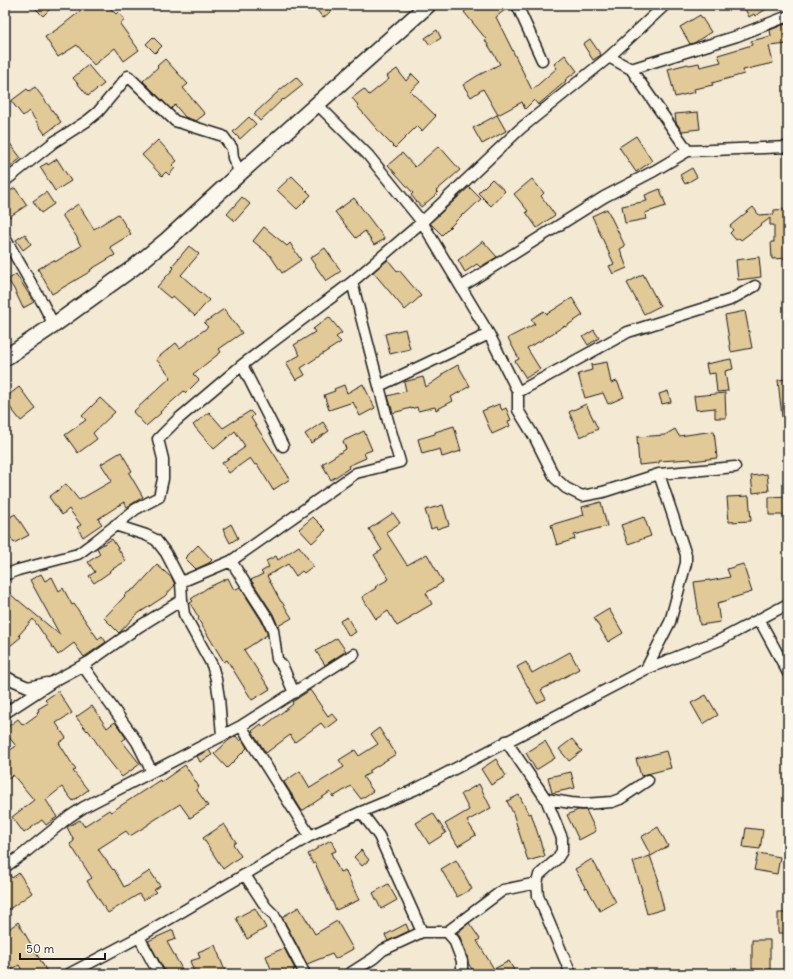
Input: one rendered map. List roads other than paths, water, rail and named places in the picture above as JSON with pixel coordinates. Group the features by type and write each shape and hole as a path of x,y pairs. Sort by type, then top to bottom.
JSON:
{"main road":[{"path":"5,358 133,268 167,240 428,5"}],"street":[{"path":"517,5 542,60"},
{"path":"5,575 18,570 78,554 136,509 159,496 163,479 163,459 158,439 177,420 242,365 352,282 422,222 520,129 610,57 665,5"},
{"path":"631,69 737,36 788,16"},
{"path":"610,57 631,69 688,151"},
{"path":"5,181 54,142 87,121 98,112 128,76 175,121 222,136 232,148 233,158 240,173"},
{"path":"317,104 368,155 422,222 489,334 518,392 518,410 535,438 555,478 566,488 582,496 603,492 659,474 735,467"},
{"path":"461,287 604,197 654,171 688,151 788,147"},
{"path":"5,238 54,325"},
{"path":"182,582 230,561 356,474 400,462 352,282"},
{"path":"518,392 628,332 730,300 755,286"},
{"path":"379,386 489,334"},
{"path":"242,365 284,446"},
{"path":"646,669 670,622 686,563 686,555 659,474"},
{"path":"115,526 146,535 156,540 166,553 182,582 184,614 212,665 216,679 222,736"},
{"path":"230,561 267,617 272,630 277,659 283,667 294,693"},
{"path":"5,713 54,681 83,666 140,626 182,600"},
{"path":"69,974 139,937 310,836 361,812 414,790 646,669 720,640 788,604"},
{"path":"759,620 788,673"},
{"path":"5,866 22,855 69,817 84,807 241,726 354,654"},
{"path":"83,666 137,742 152,772"},
{"path":"5,676 28,688 54,681"},
{"path":"241,726 310,836"},
{"path":"506,741 546,799 562,838 562,851 557,860 539,875 537,883 538,896 571,974"},
{"path":"546,799 583,804 612,802 620,800 648,780"},
{"path":"361,812 379,836 422,932"},
{"path":"245,875 266,907 274,915 305,974"},
{"path":"349,974 374,958 383,950 422,932 447,932 503,890 537,883"},
{"path":"447,932 454,940 462,961 462,974"},
{"path":"139,937 159,974"}]}
